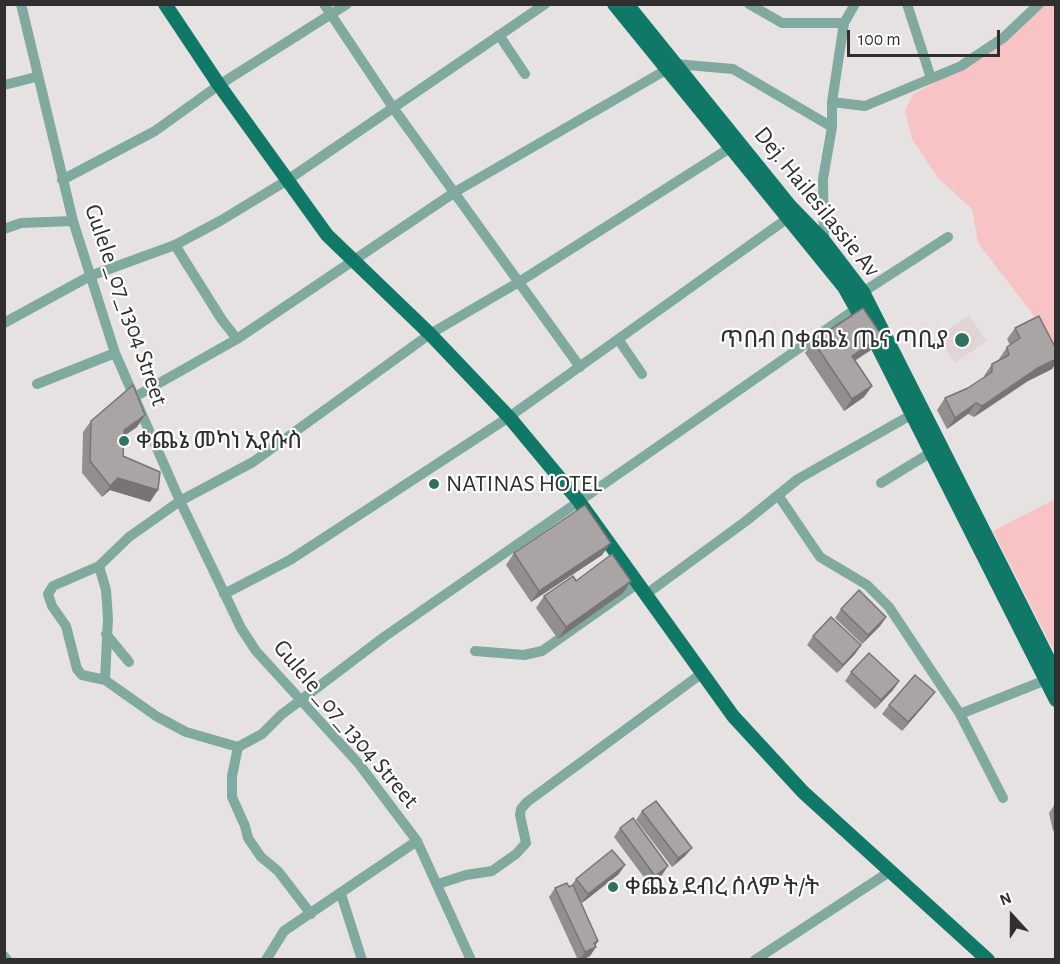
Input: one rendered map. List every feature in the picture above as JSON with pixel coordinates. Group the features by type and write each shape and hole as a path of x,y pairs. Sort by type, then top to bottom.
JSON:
{"main road":[{"path":"165,4 286,181 327,235 430,334 509,417 579,500 733,716 802,792 988,960"},
{"path":"614,4 670,67 730,148 844,287 857,308 930,453 1051,677 1056,700"},
{"name":"Dej. Hailesilassie Av","path":"627,4 670,67 790,206 824,241 863,292 1051,677"}],"street":[{"path":"22,8 35,4"},
{"path":"324,4 394,109 580,367"},
{"path":"62,180 155,131 219,85 346,4"},
{"path":"4,323 90,276 175,245 286,181 545,4"},
{"path":"749,4 782,23 844,23"},
{"path":"824,241 823,179 832,127 832,102 844,23 855,4"},
{"path":"907,4 932,78"},
{"path":"832,102 865,106 973,60 1003,38 1038,4"},
{"name":"Gulele _07_1304 Street","path":"22,8 36,77 62,180 90,276 115,353 180,501 224,594 256,651 359,764 417,841 471,960"},
{"path":"499,35 525,74"},
{"path":"133,398 237,339 455,192 670,67 733,69 832,127"},
{"path":"4,85 36,77"},
{"path":"730,148 519,282 430,334 253,462 180,501 129,537 99,566 53,586 48,594 52,606 66,626 77,669 81,675 105,680 156,716 186,732 238,747 262,734 281,715 384,637 857,308"},
{"path":"224,594 290,560 509,417 788,218"},
{"path":"4,230 21,223 73,221"},
{"path":"863,292 948,237"},
{"path":"175,245 222,320 237,339"},
{"path":"618,339 642,374"},
{"path":"37,384 115,353"},
{"path":"476,651 524,655 542,651 641,590 818,467 911,415"},
{"path":"881,483 930,453"},
{"path":"778,495 820,557 867,585 889,607 960,714 1003,798"},
{"path":"99,566 106,590 105,680"},
{"path":"106,634 129,662"},
{"path":"438,884 466,875 492,871 516,854 526,843 520,815 526,802 701,674"},
{"path":"960,714 1051,677"},
{"path":"238,747 232,776 232,797 248,838 261,857 278,871 311,914"},
{"path":"266,960 272,946 284,931 417,841"},
{"path":"755,960 889,872"},
{"path":"340,894 362,960"},
{"path":"4,956 7,960"}],"shaded area":[{"path":"1045,5 1055,5 1055,349 1037,320 978,243 972,209 938,178 912,139 905,111 913,94 993,51"},
{"name":"ጥበብ በቀጨኔ ጤና ጣቢያ","path":"969,315 987,341 955,363 937,338"},
{"path":"1055,499 1055,653 993,531"}],"building":[{"path":"863,308 882,336 852,356 872,386 852,399 813,341"},
{"path":"1039,316 1056,349 1056,359 1036,369 982,406 976,403 955,418 945,398 968,388 992,372 992,364 1009,355 1007,347 1020,338 1015,328"},
{"path":"133,385 145,415 124,430 123,456 160,472 158,490 118,478 110,486 90,461 91,421"},
{"path":"585,505 611,543 539,591 514,553"},
{"path":"612,554 631,581 566,627 544,596 573,576 576,581"},
{"path":"859,590 886,617 868,635 841,609"},
{"path":"831,617 861,645 843,665 813,636"},
{"path":"869,653 899,681 881,700 851,672"},
{"path":"915,675 935,692 908,722 889,705"},
{"path":"656,801 692,848 678,858 642,811"},
{"path":"633,818 668,866 655,876 620,828"},
{"path":"612,850 625,865 588,894 576,879"},
{"path":"567,883 569,887 573,885 598,941 594,943 596,947 585,952 555,888"}],"place":[{"name":"ጥበብ በቀጨኔ ጤና ጣቢያ","path":"962,340"},
{"name":"ቀጨኔ መካነ ኢየሱስ","path":"124,441"},
{"name":"NATINAS HOTEL","path":"434,484"},
{"name":"ቀጨኔ ደብረ ሰላም ት/ት","path":"613,887"}]}
